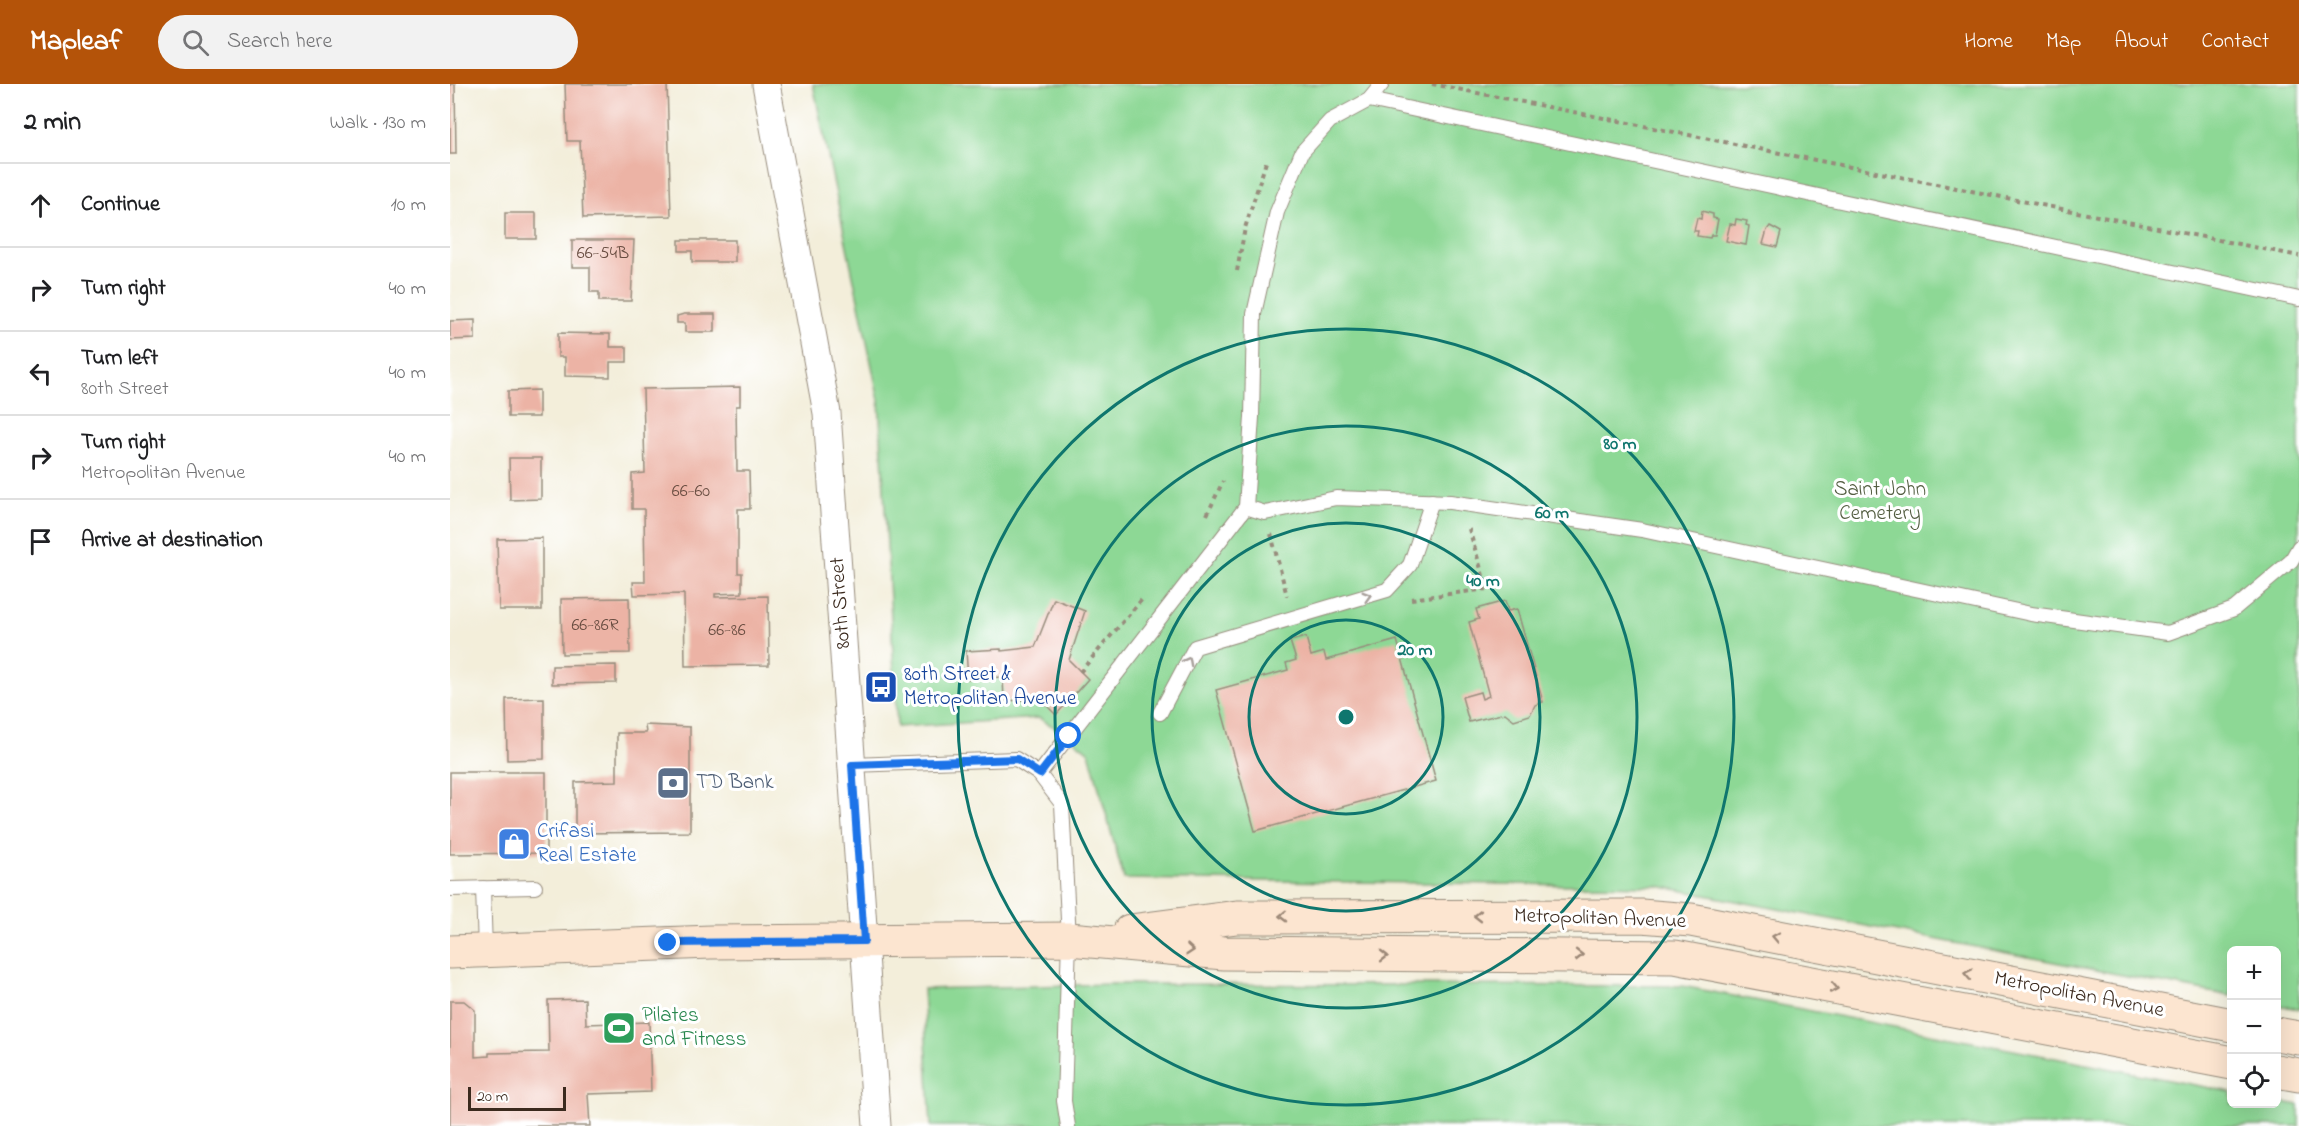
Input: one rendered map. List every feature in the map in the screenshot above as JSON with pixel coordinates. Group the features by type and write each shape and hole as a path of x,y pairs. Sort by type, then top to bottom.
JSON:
{"main road":[{"name":"Metropolitan Avenue","path":"1069,939 1237,917 1641,916 1691,920 2227,1024"},
{"name":"Metropolitan Avenue","path":"450,952 690,943 1069,939 1224,953 1675,957 2227,1062"},
{"path":"2281,1035 2299,1038"},
{"path":"2281,1072 2299,1075"}],"street":[{"name":"80th Street","path":"766,84 827,414 877,1126"}],"lane":[{"path":"1040,774 1246,507 1252,417 1254,314 1276,212 1302,152 1330,121 1369,100 1382,84"},
{"path":"1369,100 2299,299"},
{"path":"1246,507 1265,513 1336,498 1432,501 1642,530 2031,614 2168,633 2234,609 2291,561 2299,547"},
{"path":"1160,713 1195,647 1387,590 1410,565 1432,501"},
{"path":"852,765 1017,759 1040,774 1062,804 1069,939 1064,1101 1068,1126"},
{"path":"450,889 535,887"},
{"path":"483,888 484,950"}],"path":[{"path":"1432,84 2299,256"},
{"path":"1237,273 1245,228 1266,162"},
{"path":"1202,526 1218,494 1225,473"},
{"path":"1265,513 1293,618"},
{"path":"1080,672 1146,593"}],"green space":[{"name":"Saint John Cemetery","path":"813,84 2299,84 2299,1009 2281,1006 2281,946 2227,946 2227,995 1658,886 1124,879 1089,752 1069,736 1039,718 897,727 879,400"},
{"path":"1112,984 1682,986 2227,1091 2227,1108 2281,1108 2281,1102 2299,1105 2299,1126 931,1126 923,989"}],"building":[{"path":"450,84 455,84 456,154 450,154"},
{"path":"565,84 667,84 671,216 583,218 580,141 567,141"},
{"path":"1702,211 1713,214 1713,218 1718,219 1715,235 1711,235 1710,238 1697,236 1698,231 1694,231 1697,218 1701,219"},
{"path":"505,213 536,213 536,239 505,239"},
{"path":"1736,219 1747,221 1746,225 1749,226 1746,245 1726,241 1730,224 1735,225"},
{"path":"1770,226 1781,232 1777,247 1763,244"},
{"path":"572,240 634,240 631,301 599,301 599,292 590,292 590,267 572,267"},
{"path":"679,240 735,240 735,262 692,262 692,251 679,251"},
{"path":"715,314 715,332 685,332 685,323 677,323 677,316"},
{"path":"475,320 475,339 450,340 450,321"},
{"path":"558,333 610,334 610,347 627,347 627,362 610,362 610,377 565,376 565,357 558,357"},
{"path":"740,387 740,406 736,406 737,471 749,471 750,509 738,509 738,573 742,573 742,593 715,594 715,597 768,596 769,665 685,666 684,594 634,595 633,582 645,582 644,509 632,509 632,474 645,473 643,389"},
{"path":"539,390 539,417 508,417 508,391"},
{"path":"509,458 541,458 541,499 510,500"},
{"path":"542,538 542,610 499,610 497,539"},
{"path":"629,598 630,653 562,654 561,599"},
{"path":"1054,599 1085,611 1069,660 1088,679 1056,715 1044,703 1044,699 1004,701 1003,677 968,679 966,651 1001,649 1001,651 1035,647"},
{"path":"1505,601 1508,611 1517,609 1543,702 1535,705 1530,715 1514,720 1505,713 1469,722 1462,697 1480,692 1482,699 1489,696 1469,622 1479,619 1476,609"},
{"path":"1306,637 1311,656 1324,652 1326,660 1397,640 1436,781 1255,831 1216,690 1288,670 1286,663 1296,660 1290,641"},
{"path":"616,665 616,683 552,684 552,666"},
{"path":"544,698 544,759 507,760 506,699"},
{"path":"645,725 690,727 690,832 575,833 575,782 617,781 617,733 646,733"},
{"path":"450,772 546,772 546,853 450,854"},
{"path":"585,999 586,1024 649,1022 651,1092 588,1094 590,1126 450,1126 450,1001 464,1001 475,1010 475,1057 489,1056 489,1053 549,1052 548,1000"}],"place":[{"name":"80th Street & Metropolitan Avenue","path":"881,687"},
{"name":"TD Bank","path":"673,783"},
{"name":"Crifasi Real Estate","path":"514,844"},
{"name":"Pilates and Fitness","path":"619,1028"}],"route":[{"path":"668,943 864,941 852,765 1017,759 1040,774 1069,736"}]}
